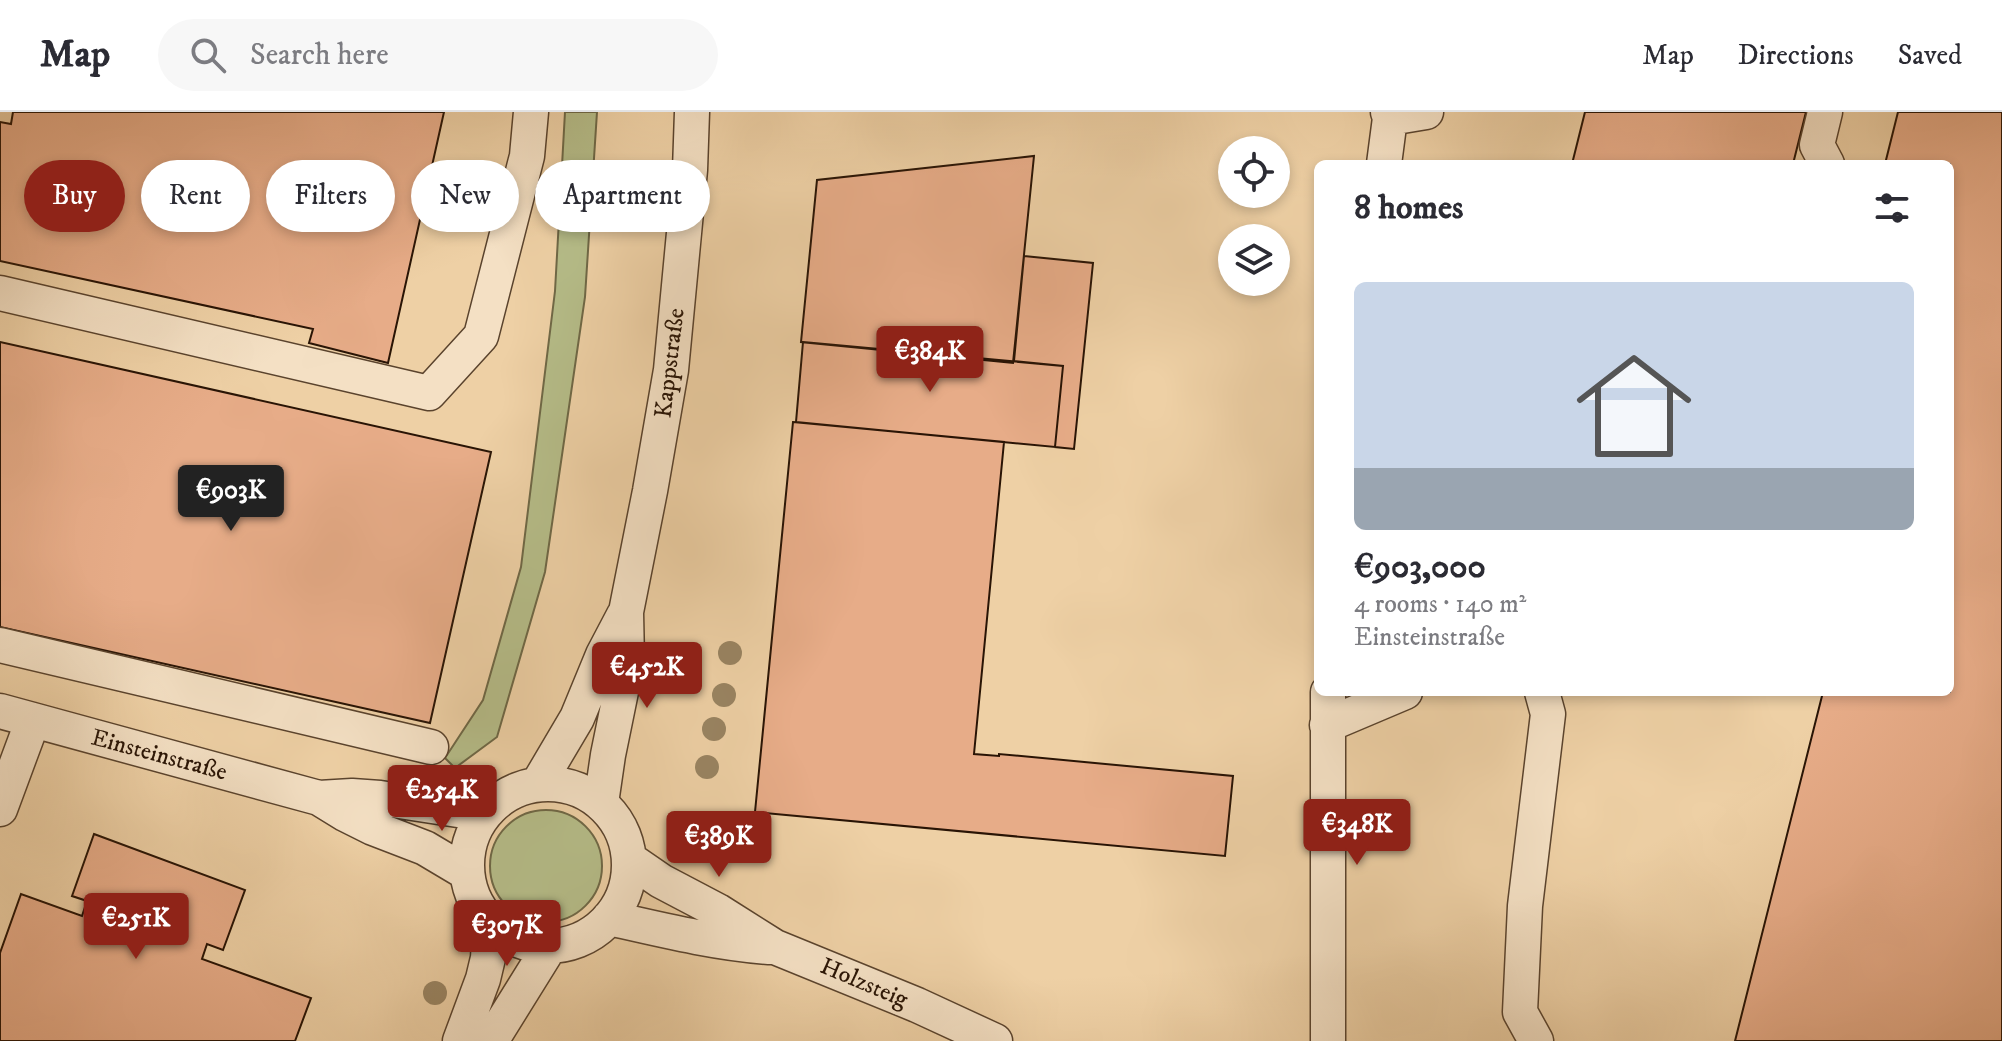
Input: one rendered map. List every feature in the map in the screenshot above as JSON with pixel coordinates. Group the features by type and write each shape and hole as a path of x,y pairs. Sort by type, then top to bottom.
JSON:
{"street":[{"path":"0,293 429,393 481,336 527,156 531,112"},
{"name":"Kappstraße","path":"601,803 627,662 626,612 671,370 690,170 692,112"},
{"path":"1384,160 1389,115 1426,112"},
{"path":"1825,112 1817,145 1825,160"},
{"name":"Kappstraße","path":"538,784 577,718 603,655 626,612"},
{"path":"0,645 431,747"},
{"path":"1328,1041 1328,708 1386,696"},
{"path":"1536,1041 1520,1012 1525,906 1548,714 1543,696"},
{"name":"Einsteinstraße","path":"0,711 319,798 373,828 425,848 467,873"},
{"path":"0,809 33,720"},
{"path":"538,784 572,787 601,803 620,828 629,859 625,891 609,918 582,939 550,946 518,941 490,923 474,900 467,873 470,842 484,814 508,794 538,784"},
{"name":"Einsteinstraße","path":"319,798 380,798 484,814"},
{"name":"Holzsteig","path":"629,859 775,947 917,1005 995,1041"},
{"name":"Holzsteig","path":"609,918 707,939 775,947"},
{"path":"460,1041 483,979 490,923"},
{"path":"491,1041 550,946"}],"green space":[{"path":"565,112 597,112 594,160 562,160"},
{"path":"558,232 589,232 585,297 545,572 497,737 455,768 445,758 483,700 521,567 555,291"},
{"path":"546,810 567,814 585,827 598,845 602,866 598,887 585,905 567,918 546,922 525,918 507,905 494,887 490,866 494,845 507,827 525,814"}],"building":[{"path":"13,112 444,112 433,160 411,160 411,232 417,232 388,363 309,343 313,329 0,261 0,122 11,124"},
{"path":"1585,112 1806,112 1794,160 1573,160"},
{"path":"1898,112 2002,112 2002,1041 1735,1041 1822,696 1954,696 1954,160 1886,160"},
{"path":"1034,156 1013,363 801,342 817,180"},
{"path":"1024,256 1093,263 1074,449 1055,447 1063,366 1014,361"},
{"path":"0,342 491,452 430,723 0,627"},
{"path":"803,342 1063,366 1055,447 796,422"},
{"path":"793,422 1004,442 974,754 1233,776 1225,856 755,812"},
{"path":"94,834 245,890 223,950 207,944 202,959 311,998 295,1041 0,1041 0,953 21,894 82,916 87,901 72,896"}]}
